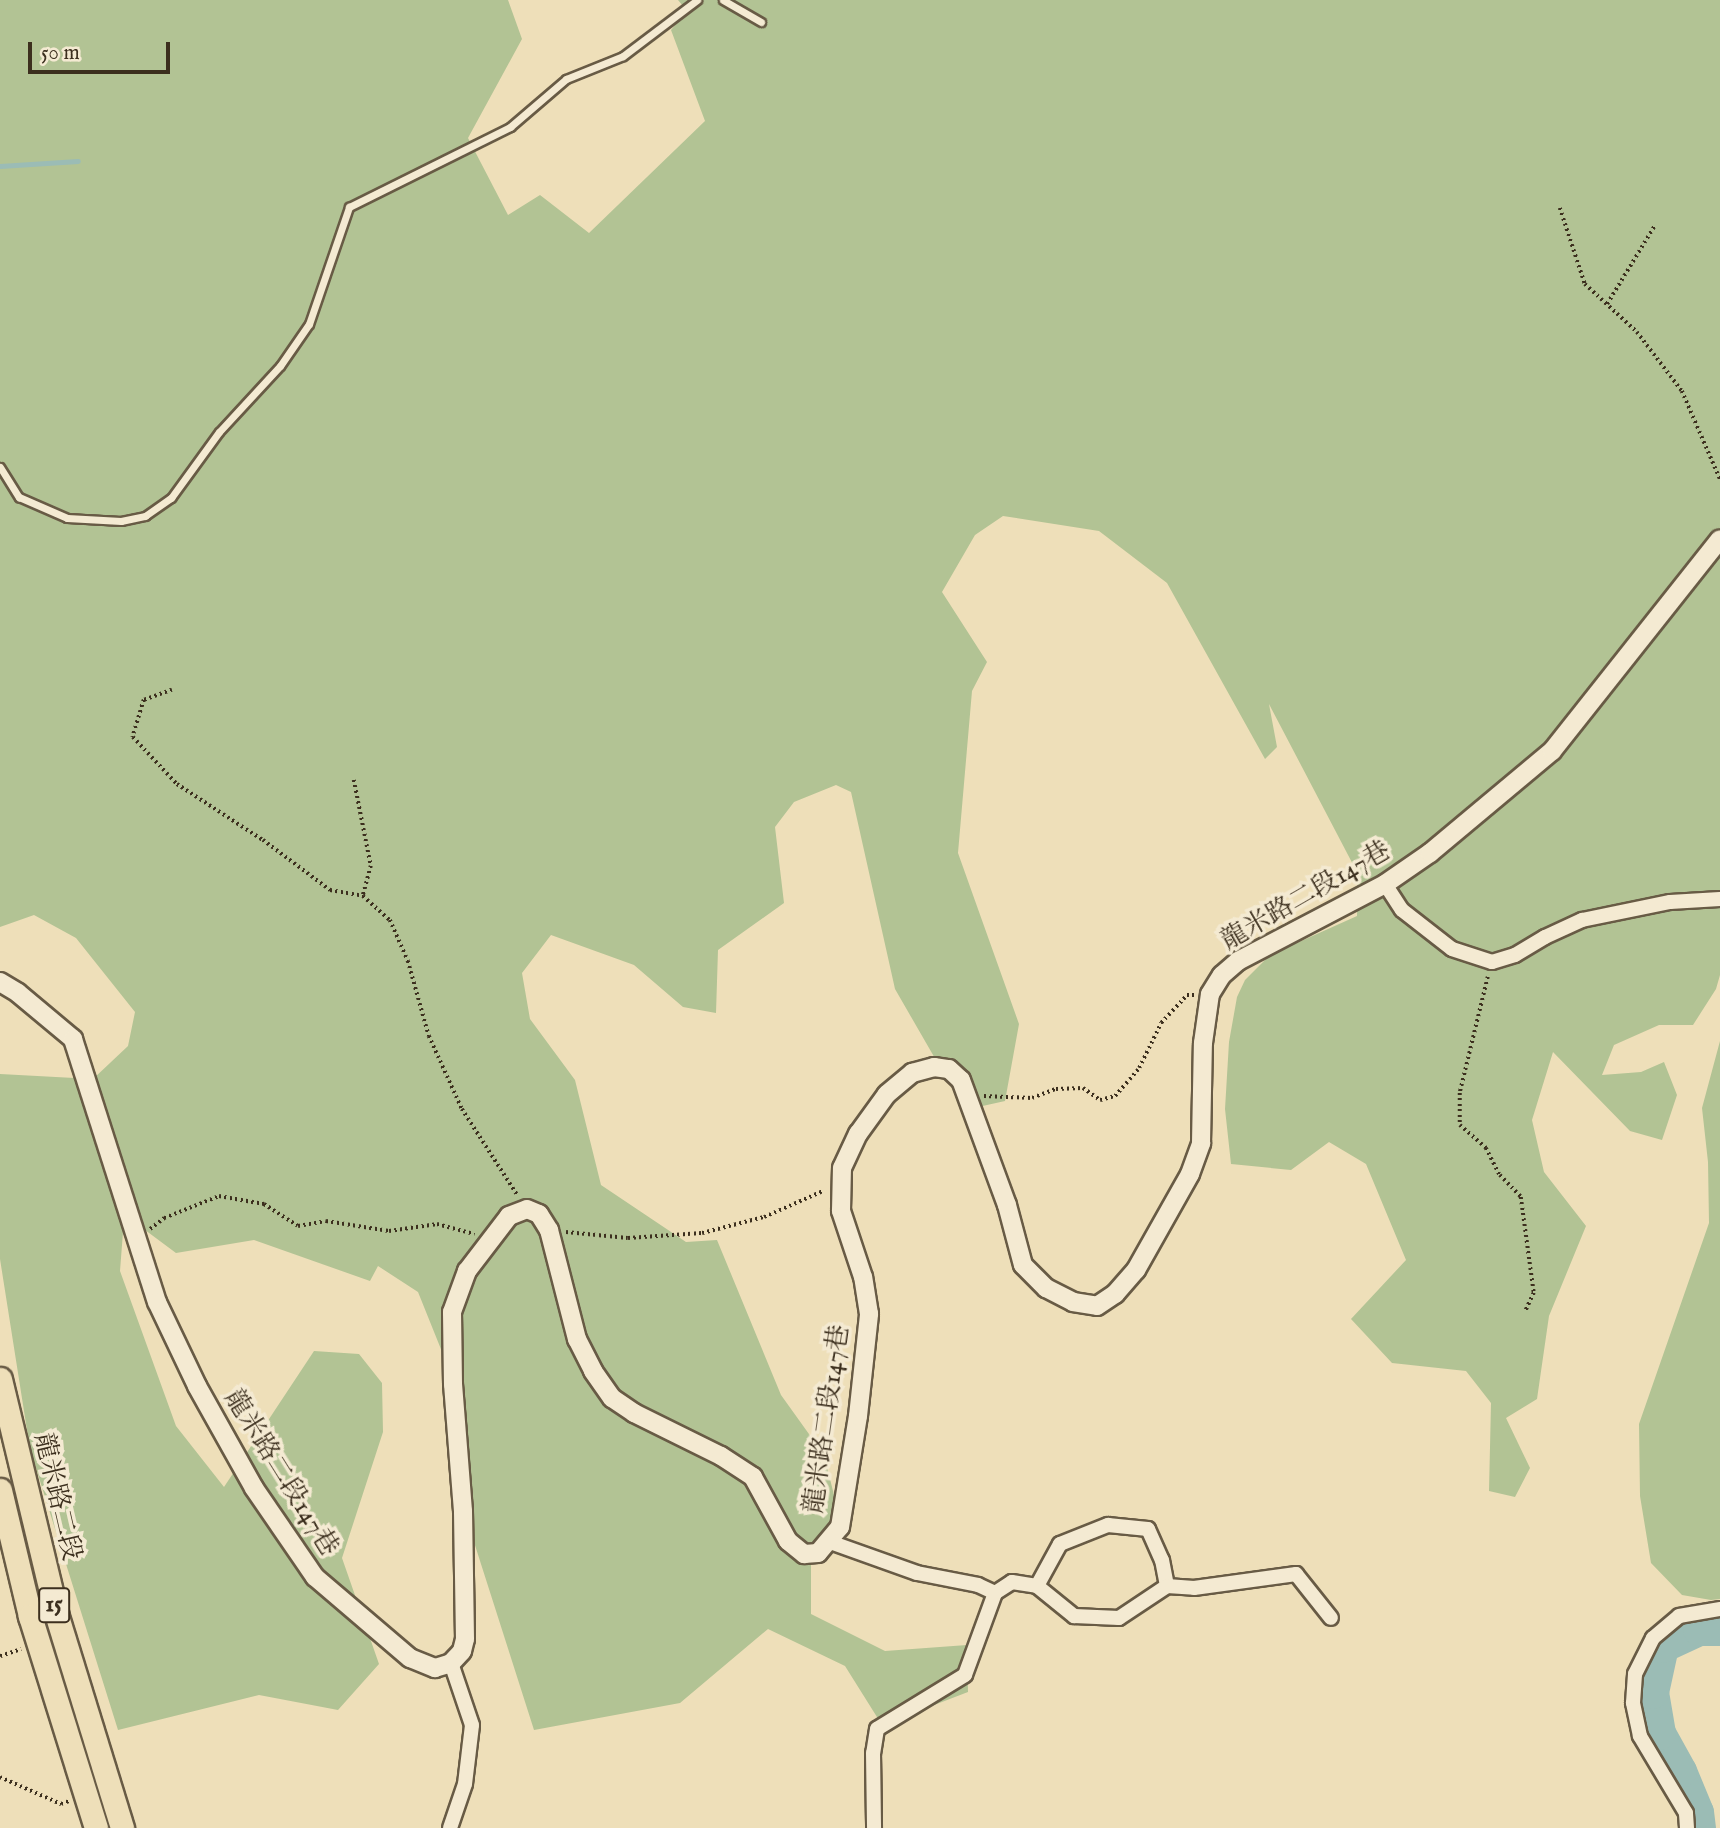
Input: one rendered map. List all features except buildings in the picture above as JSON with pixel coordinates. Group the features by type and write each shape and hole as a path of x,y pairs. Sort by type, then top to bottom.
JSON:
{"main road":[{"name":"龍米路二段","path":"0,1379 56,1613 122,1828"},
{"name":"龍米路二段","path":"0,1490 30,1616 96,1828"}],"street":[{"name":"龍米路二段147巷","path":"550,1230 577,1339 593,1371 612,1398 634,1413 721,1456 753,1477 788,1541 804,1554 818,1553 830,1542 839,1527 843,1511 858,1416 869,1314 863,1277 841,1211 842,1168 858,1134 887,1094 912,1073 934,1067 949,1069 961,1080 1007,1205 1023,1265 1046,1288 1073,1303 1097,1306 1115,1294 1136,1270 1190,1174 1201,1143 1203,1043 1210,994 1222,975 1238,961 1385,884 1430,853 1552,751 1720,539"},
{"path":"1385,884 1402,910 1452,949 1492,962 1515,955 1582,920 1670,902 1720,899"},
{"name":"龍米路二段147巷","path":"0,982 18,993 73,1040 136,1241 158,1301 197,1386 254,1488 315,1577 410,1658 435,1668 451,1663"},
{"path":"450,1828 465,1784 472,1725 451,1663 462,1651 465,1627 463,1511 453,1384 452,1312 467,1270 509,1216 527,1209 539,1214 550,1230"},
{"path":"1037,1586 1060,1544 1108,1525 1148,1529 1162,1560 1167,1586"},
{"path":"830,1542 917,1573 978,1584 995,1593"},
{"path":"874,1828 873,1754 877,1729 965,1675 995,1593 1013,1582 1037,1586 1074,1616 1119,1618 1167,1586 1194,1588 1296,1574 1331,1618"},
{"path":"1687,1828 1686,1813 1640,1736 1633,1703 1635,1674 1653,1638 1679,1616 1720,1609"}],"lane":[{"path":"0,467 19,497 66,518 121,521 145,516 171,498 219,432 280,366 309,324 349,207 510,127 566,79 623,57 697,0"},
{"path":"723,0 761,22"}],"path":[{"path":"1560,208 1585,284 1637,332 1682,391 1720,479"},
{"path":"1607,304 1655,225"},
{"path":"172,690 144,700 133,737 177,784 263,840 330,890 363,896 390,920 408,961 429,1036 462,1109 527,1209"},
{"path":"355,780 371,866 363,896"},
{"path":"1492,962 1460,1093 1460,1125 1486,1148 1500,1175 1521,1197 1534,1293 1526,1310"},
{"path":"966,1095 1032,1098 1056,1089 1083,1088 1100,1100 1115,1096 1139,1068 1161,1023 1187,995 1210,994"},
{"path":"550,1230 628,1238 702,1233 764,1217 841,1184"},
{"path":"136,1241 164,1218 219,1196 264,1204 298,1226 326,1221 389,1231 437,1224 490,1238"},
{"path":"0,1777 61,1804 86,1797"}],"green space":[{"path":"0,0 508,0 522,39 468,138 508,215 540,195 589,233 705,121 671,30 687,11 678,0 1720,0 1720,975 1716,989 1693,1025 1659,1025 1614,1045 1602,1075 1641,1072 1664,1062 1677,1095 1662,1140 1630,1131 1553,1052 1532,1120 1544,1172 1586,1226 1549,1316 1537,1399 1506,1418 1530,1468 1515,1497 1489,1491 1491,1403 1466,1371 1392,1363 1351,1319 1406,1260 1366,1164 1329,1142 1291,1170 1231,1164 1225,1109 1229,1042 1237,997 1245,980 1270,955 1357,916 1358,874 1269,704 1277,747 1265,759 1167,583 1099,531 1003,516 975,535 942,592 987,662 972,691 958,853 1019,1024 1005,1101 978,1107 944,1074 895,989 851,792 836,785 794,802 775,827 784,903 718,950 716,1013 683,1007 634,965 551,935 522,973 530,1019 575,1080 601,1185 686,1242 717,1240 781,1395 824,1455 840,1519 811,1558 811,1614 885,1651 967,1645 968,1692 882,1725 845,1666 768,1629 680,1703 534,1730 473,1539 465,1409 418,1292 378,1266 370,1281 254,1240 176,1253 137,1224 123,1232 120,1271 176,1426 224,1487 314,1351 359,1354 382,1383 383,1432 342,1558 379,1664 338,1710 259,1695 118,1730 30,1449 0,1259 0,1074 93,1079 128,1046 135,1012 76,938 34,915 0,927"},
{"path":"1720,1041 1720,1599 1711,1600 1682,1595 1651,1563 1640,1496 1639,1424 1709,1223 1708,1162 1702,1108"}],"waterway":[{"path":"0,166 78,161"},
{"path":"1699,1828 1697,1812 1680,1771 1659,1733 1652,1692 1662,1646 1699,1629 1720,1629"}]}
